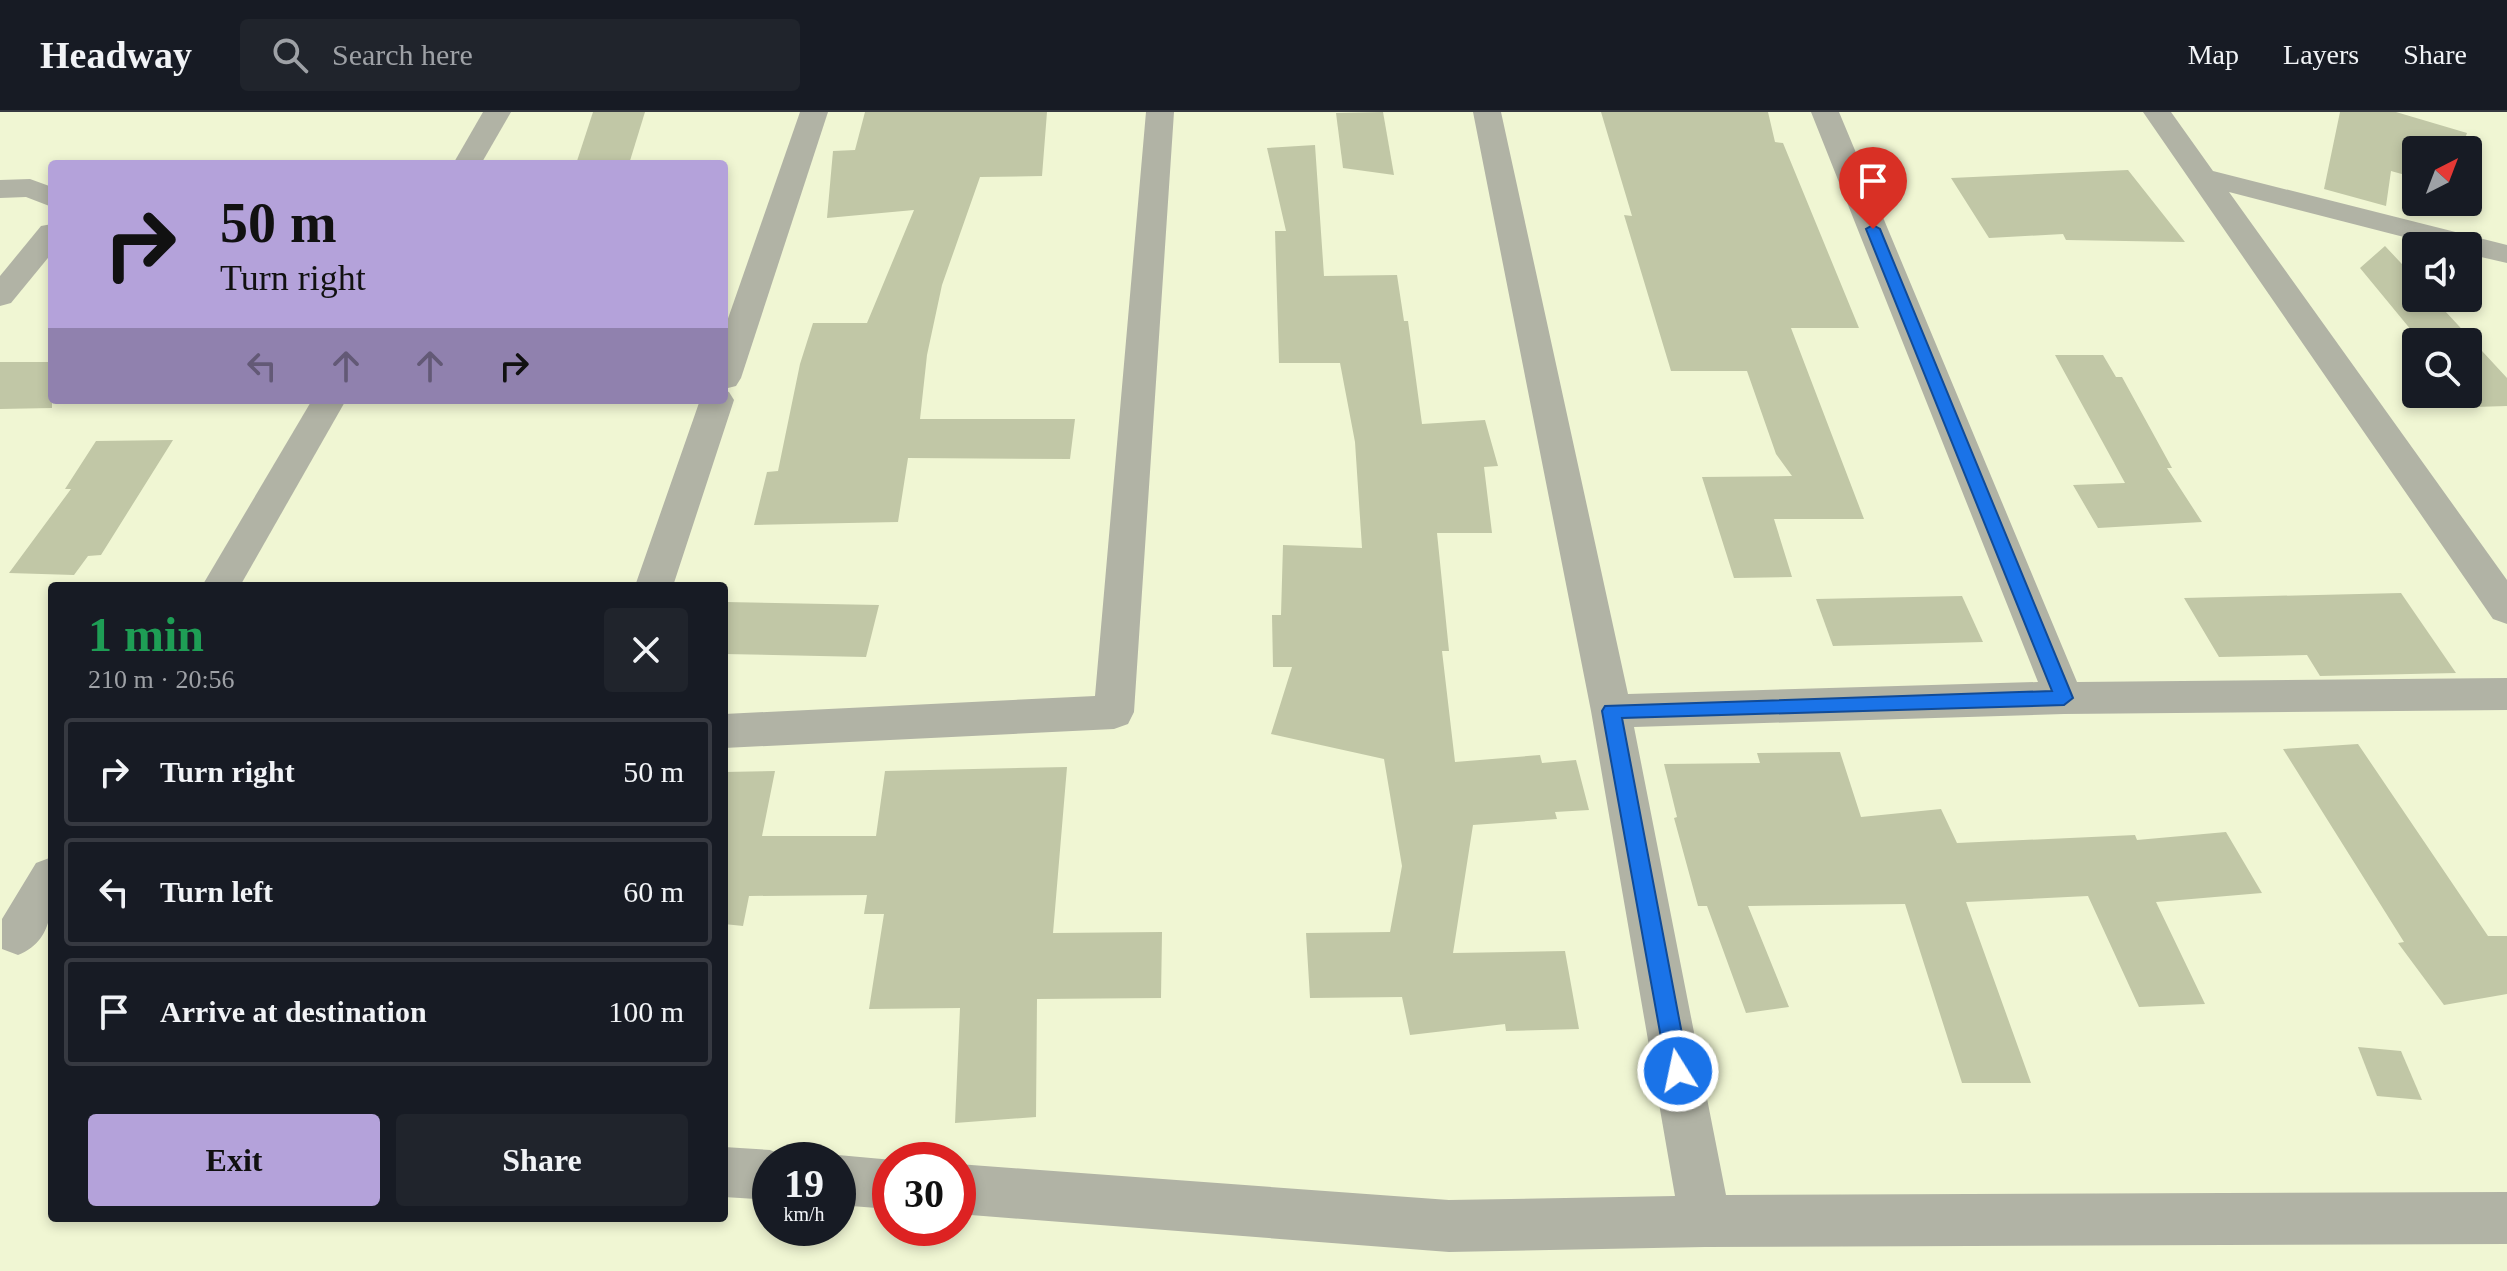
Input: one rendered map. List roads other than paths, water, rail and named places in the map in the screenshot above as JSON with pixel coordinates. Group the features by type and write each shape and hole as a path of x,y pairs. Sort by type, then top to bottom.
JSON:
{"street":[{"path":"469,160 497,112"},
{"path":"728,366 814,112"},
{"path":"728,731 1114,712 1160,112"},
{"path":"1487,112 1611,711 1705,1221"},
{"path":"1825,112 2064,698"},
{"path":"2157,112 2507,609"},
{"path":"2203,177 2507,254"},
{"path":"0,189 30,188 48,196"},
{"path":"0,296 48,238"},
{"path":"223,582 327,404"},
{"path":"655,582 716,404"},
{"path":"1611,711 2064,698 2507,694"},
{"path":"18,934 48,884"},
{"path":"728,1172 752,1174"},
{"path":"976,1190 1449,1226 1705,1221 2507,1218"}]}
